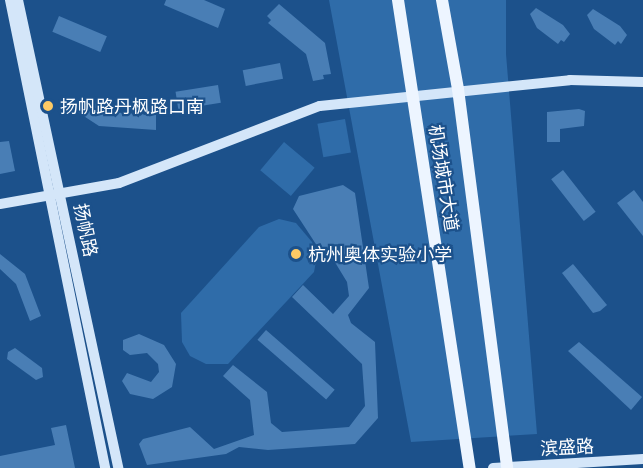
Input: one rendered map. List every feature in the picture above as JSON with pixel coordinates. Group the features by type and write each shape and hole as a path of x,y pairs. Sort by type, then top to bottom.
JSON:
{"main road":[{"path":"10,0 105,468"},
{"name":"扬帆路","path":"18,0 61,192 118,468"},
{"name":"机场城市大道","path":"398,0 470,468"},
{"name":"机场城市大道","path":"442,0 458,89 507,467"},
{"path":"0,204 119,183 320,106 458,89 570,80 643,82"},
{"name":"滨盛路","path":"493,468 643,459"}],"shaded area":[{"path":"329,0 506,0 506,54 537,434 411,442"},
{"path":"345,119 351,152 323,157 317,124"},
{"path":"284,142 315,168 291,196 260,170"},
{"path":"279,219 296,223 312,242 317,256 314,272 228,364 206,364 190,356 182,342 181,313 259,227"}],"building":[{"path":"166,0 204,0 225,9 218,28 164,5"},
{"path":"279,4 325,43 331,74 323,75 324,79 313,81 306,54 268,23 271,20 267,16"},
{"path":"536,8 563,25 570,34 564,42 561,40 558,44 537,28 530,14"},
{"path":"593,9 620,26 627,35 621,44 618,41 615,45 594,29 587,15"},
{"path":"59,16 107,36 100,52 52,32"},
{"path":"280,63 283,79 246,86 243,70"},
{"path":"218,85 221,103 178,110 176,92"},
{"path":"86,97 108,112 156,115 156,130 99,126 76,111"},
{"path":"579,109 585,111 584,126 560,129 560,142 547,142 547,112"},
{"path":"9,141 15,171 0,174 0,142"},
{"path":"563,170 596,212 584,221 551,179"},
{"path":"343,185 355,193 369,288 348,315 351,323 375,342 378,418 355,444 268,450 239,447 226,454 147,465 139,444 143,439 190,427 214,449 254,435 250,400 223,376 233,365 267,392 271,423 282,432 349,427 365,406 362,364 292,297 303,285 333,314 349,296 347,282 333,259 323,255 293,209 299,196"},
{"path":"634,190 643,202 643,236 617,203"},
{"path":"0,254 25,274 41,316 30,321 16,284 0,269"},
{"path":"573,264 607,305 600,311 593,313 562,273"},
{"path":"266,330 335,390 326,400 257,340"},
{"path":"139,334 164,345 176,364 172,387 153,399 130,394 122,381 127,373 151,382 159,372 158,364 147,353 130,355 123,350 123,340"},
{"path":"579,342 642,397 631,410 568,351"},
{"path":"15,348 42,368 43,377 36,380 7,359 8,352"},
{"path":"66,425 75,468 0,468 0,456 55,445 51,428"}],"place":[{"name":"扬帆路丹枫路口南","path":"48,106"},
{"name":"杭州奥体实验小学","path":"296,254"}]}
